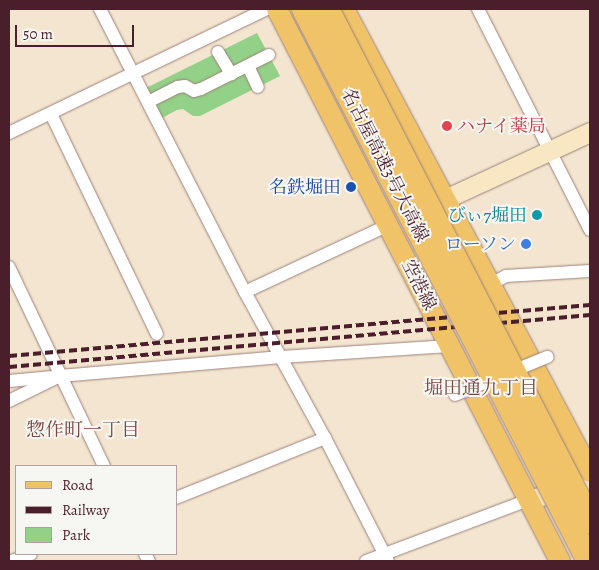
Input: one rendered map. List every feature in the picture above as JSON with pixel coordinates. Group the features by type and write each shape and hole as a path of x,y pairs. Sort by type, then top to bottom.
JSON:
{"highway":[{"name":"名古屋高速3号大高線","path":"304,9 589,561"},
{"name":"名古屋高速3号大高線","path":"327,9 590,520"}],"main road":[{"name":"空港線","path":"277,9 560,561"},
{"path":"344,9 590,472"}],"street":[{"path":"100,9 245,292 325,438 386,558"},
{"path":"9,133 266,9"},
{"path":"478,9 551,149 590,230"},
{"path":"218,52 230,74"},
{"path":"152,100 178,87 185,86 194,91 201,89 269,55"},
{"path":"248,66 258,86"},
{"path":"51,114 157,334"},
{"path":"445,199 590,132"},
{"path":"245,292 389,225"},
{"path":"9,267 104,465"},
{"path":"489,285 506,276 590,271"},
{"path":"9,381 281,357 450,346"},
{"path":"454,395 547,357"},
{"path":"9,401 60,376"},
{"path":"178,497 325,438"},
{"path":"366,561 386,558 528,500 590,482"},
{"path":"12,561 28,555"}],"green space":[{"path":"257,33 280,76 200,116 193,116 183,109 162,118 146,88"}],"railway":[{"path":"9,356 590,305"},
{"path":"9,367 590,315"}],"place":[{"name":"ハナイ薬局","path":"447,126"},
{"name":"名鉄堀田","path":"351,187"},
{"name":"びぃ7堀田","path":"537,215"},
{"name":"ローソン","path":"526,244"}],"district":[{"name":"堀田通九丁目","path":"481,389"},
{"name":"惣作町一丁目","path":"83,431"}]}
